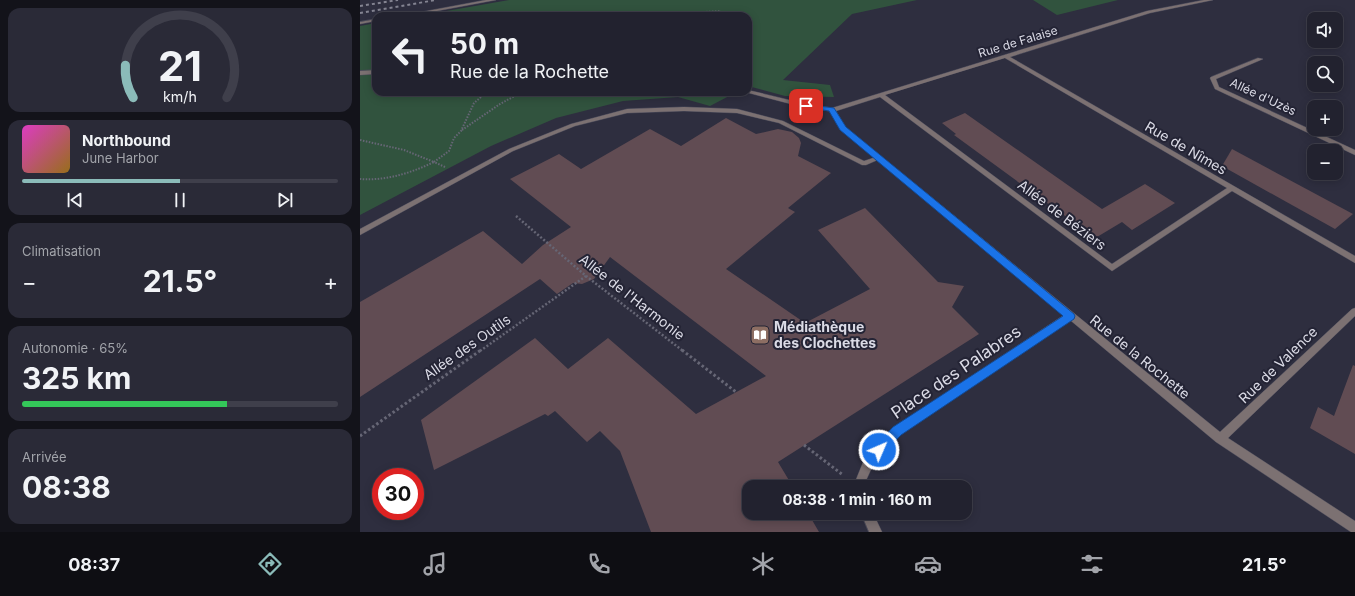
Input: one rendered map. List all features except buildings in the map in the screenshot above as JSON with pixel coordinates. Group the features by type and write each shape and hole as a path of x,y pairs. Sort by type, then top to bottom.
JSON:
{"street":[{"path":"425,12 494,0"},
{"name":"Rue de Falaise","path":"832,110 1149,12 1211,0"},
{"path":"360,23 372,21"},
{"name":"Rue de Nîmes","path":"1005,56 1355,260"},
{"name":"Allée d'Uzès","path":"1260,59 1213,78 1217,88 1355,153"},
{"path":"360,73 372,72"},
{"path":"752,93 806,106 832,110"},
{"name":"Allée de Béziers","path":"881,95 1112,268 1232,188"},
{"path":"360,232 511,150 573,125 627,111 684,109 737,111 781,122 864,164 879,158"},
{"name":"Rue de la Rochette","path":"832,110 843,128 1220,439 1355,528"},
{"name":"Rue de Valence","path":"1220,439 1355,311"},
{"name":"Place des Palabres","path":"861,480 870,459 897,431 1070,316"},
{"path":"870,520 876,532"}],"path":[{"path":"698,12 721,11"},
{"path":"461,131 474,103 482,96"},
{"path":"360,179 390,178 420,169 434,162 448,150 454,138 461,131 500,104 515,96"},
{"path":"360,140 404,150 463,176"},
{"name":"Allée de l'Harmonie","path":"516,216 586,276 736,392"},
{"name":"Allée des Outils","path":"360,436 586,276"},
{"path":"804,445 846,478"}],"green space":[{"path":"509,0 917,0 852,14 783,80 830,85 834,97 785,96 752,87 752,12 441,12"},
{"path":"1033,0 1118,0 1057,15"},
{"path":"372,24 372,96 729,96 710,106 678,97 623,101 556,118 491,146 360,215 360,26"}],"railway":[{"path":"360,6 398,0"},
{"path":"360,13 436,0"}],"place":[{"name":"Médiathèque des Clochettes","path":"760,335"}],"route":[{"path":"806,106 832,110 843,128 1070,316 897,431 879,450"}]}
